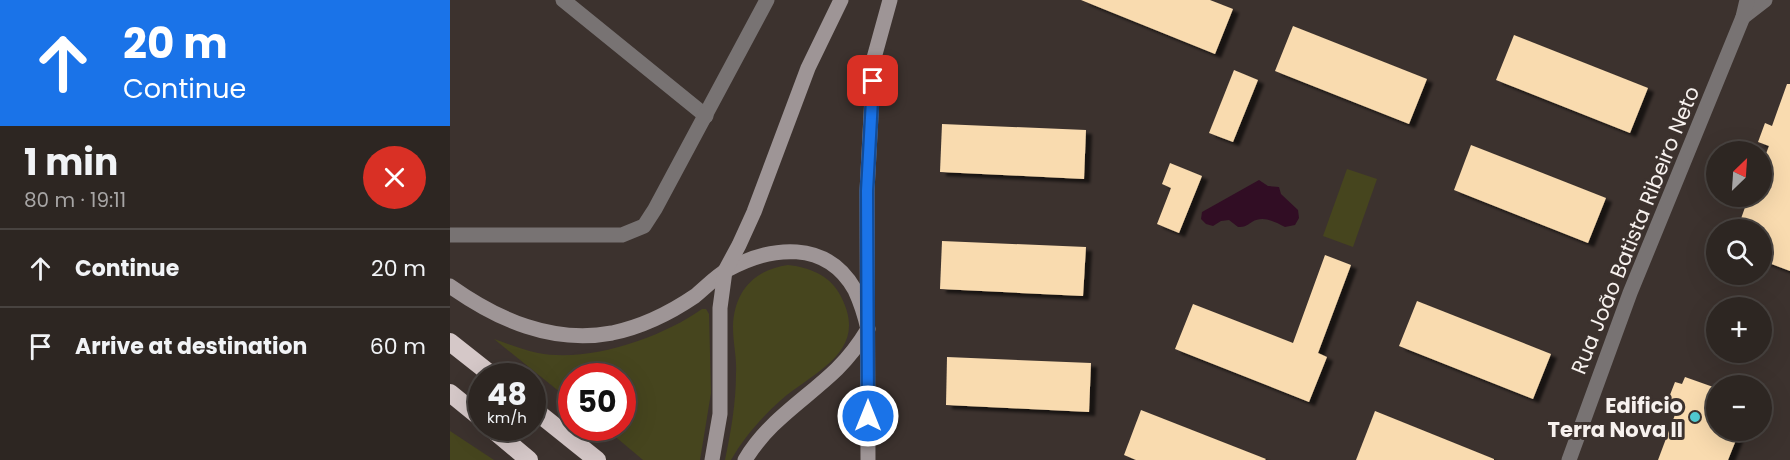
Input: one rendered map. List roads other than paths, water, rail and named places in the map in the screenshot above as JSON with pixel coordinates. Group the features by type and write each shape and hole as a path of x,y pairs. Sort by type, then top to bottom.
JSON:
{"highway":[{"path":"450,342 477,363"},
{"path":"450,393 468,408"},
{"path":"546,419 597,460"},
{"path":"506,441 529,460"}],"main road":[{"path":"712,460 720,414 720,308 725,271 747,229 808,69 841,0"},
{"path":"868,460 867,191 874,58 890,0"},
{"path":"450,286 484,309 514,323 538,331 561,335 589,336 613,333 657,318 697,294 725,271 776,251 788,250 810,254 831,265 848,281 862,306 868,329 849,357 767,429 745,460"}],"street":[{"path":"563,0 706,116"},
{"path":"450,235 622,235 644,226 706,116 767,0"},
{"name":"Rua João Batista Ribeiro Neto","path":"1569,460 1634,282 1743,16 1747,0"},
{"path":"1743,16 1765,0"}],"place":[{"name":"Edificio Terra Nova II","path":"1695,417"}]}
